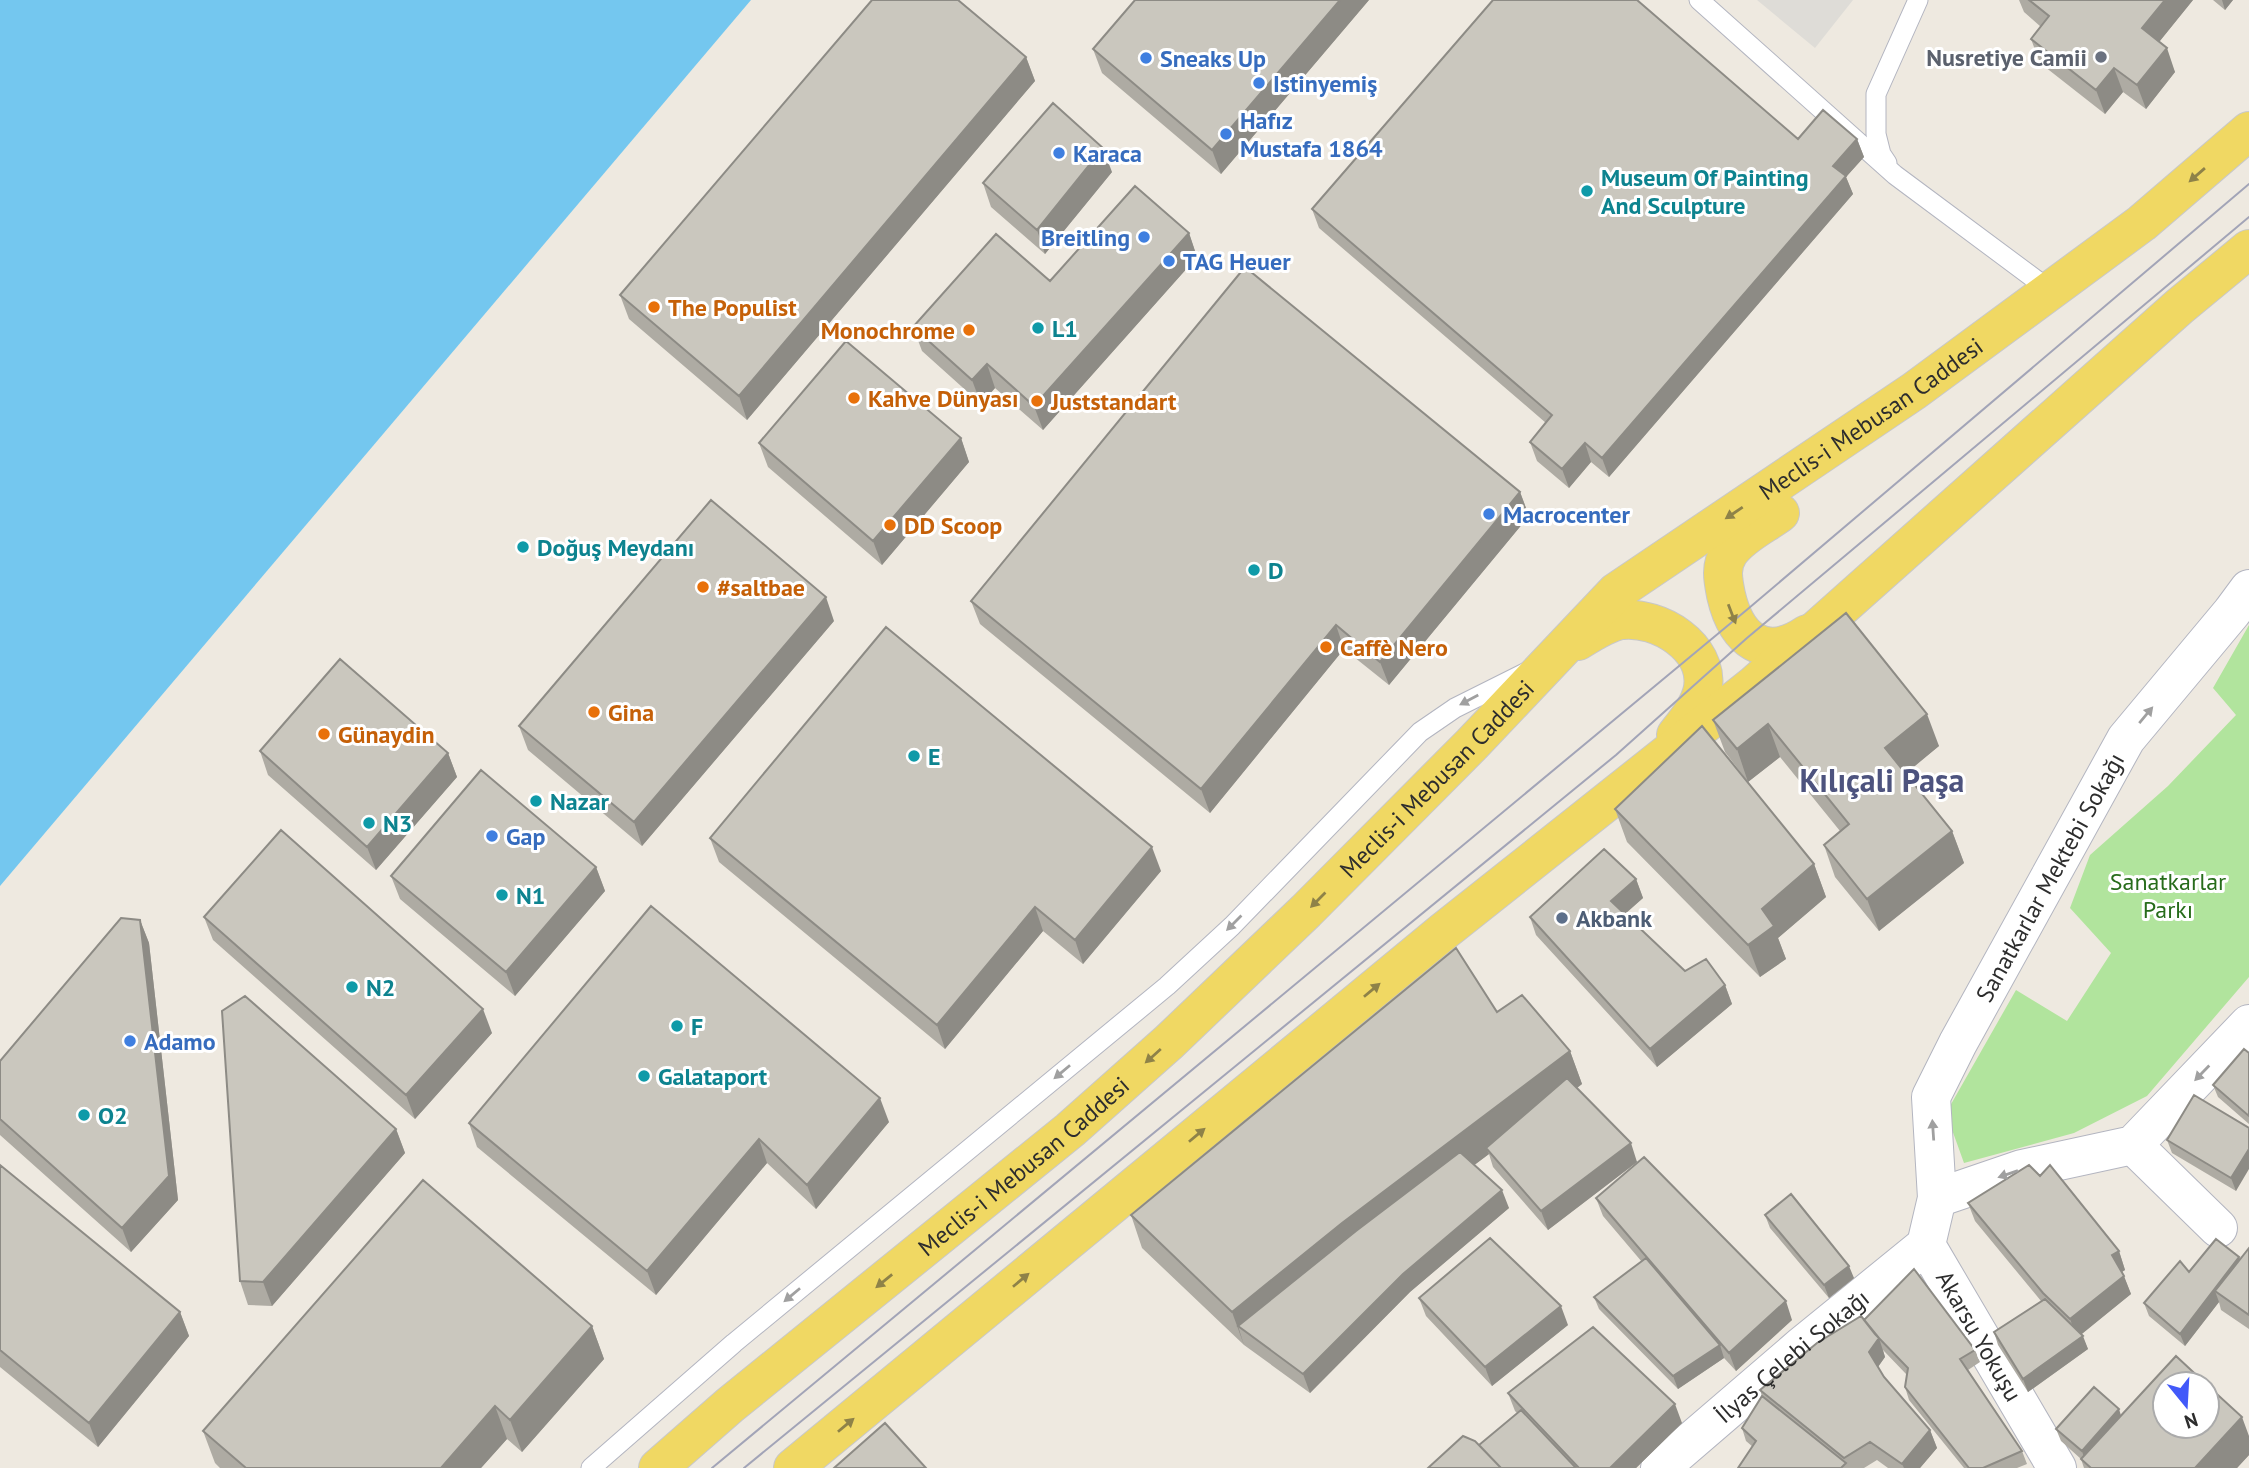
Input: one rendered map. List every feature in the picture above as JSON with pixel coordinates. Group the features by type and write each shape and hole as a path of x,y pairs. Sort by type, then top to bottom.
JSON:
{"main road":[{"name":"Meclis-i Mebusan Caddesi","path":"658,1468 730,1405 1070,1130 1170,1042 1306,911 1553,660 1616,592 1914,391 2141,223 2249,131"},
{"path":"793,1468 1444,931 1754,685 2169,315 2249,249"},
{"path":"1816,628 1786,645 1768,648 1753,643 1737,626 1729,609 1723,564 1738,542 1876,444 1895,425 1914,391"},
{"path":"1553,660 1587,635 1623,620 1644,621 1664,627 1694,654 1702,668 1703,691 1692,713 1668,746 1642,773"}],"street":[{"name":"Sanatkarlar Mektebi Sokağı","path":"1937,1198 1931,1097 1958,1043 2126,739 2249,589"},
{"path":"1937,1198 2022,1169 2133,1145 2249,1024"},
{"path":"2133,1145 2218,1228"},
{"name":"Akarsu Yokuşu","path":"1937,1198 1926,1245 2057,1468"},
{"name":"İlyas Çelebi Sokağı","path":"1660,1468 1803,1345 1926,1245"}],"lane":[{"path":"1699,0 1895,175 2051,291"},
{"path":"1895,175 1881,154 1875,134 1876,94 1917,0"},
{"path":"591,1468 734,1343 1167,985 1231,926 1420,732 1455,708 1553,660"}],"green space":[{"name":"Sanatkarlar Parkı","path":"2249,625 2249,977 2147,1096 2074,1133 1964,1163 1946,1113 2016,990 2067,1021 2111,953 2070,908 2090,855 2168,786 2236,715 2213,688"}],"shaded area":[{"path":"1757,0 1853,0 1815,48"}],"water":[{"path":"0,0 751,0 0,886"}],"building":[{"path":"872,0 958,0 1026,57 739,396 620,295"},
{"path":"1135,0 1340,0 1212,150 1093,49"},
{"path":"1493,0 1637,0 1798,139 1823,110 1857,139 1833,166 1846,176 1602,458 1585,443 1562,469 1530,442 1552,415 1312,209"},
{"name":"Nusretiye Camii","path":"2029,0 2165,0 2142,28 2167,48 2137,85 2114,68 2096,90 2031,39 2049,16"},
{"path":"1053,103 1103,148 1037,230 983,183"},
{"name":"L1","path":"1135,186 1189,233 1034,406 987,364 972,380 913,327 996,234 1050,281"},
{"name":"D","path":"1245,267 1520,492 1380,662 1336,625 1201,789 971,601"},
{"path":"846,341 961,438 873,541 759,443"},
{"path":"711,500 826,597 634,822 519,726"},
{"path":"1846,613 1927,714 1885,748 1952,831 1867,899 1824,845 1849,824 1768,724 1737,749 1713,720"},
{"name":"E","path":"886,627 1152,847 1075,940 1035,907 937,1025 710,838"},
{"name":"N3","path":"340,659 448,753 367,847 260,751"},
{"path":"1702,726 1814,864 1762,909 1774,926 1748,945 1615,809"},
{"name":"N1","path":"481,770 596,867 506,972 391,876"},
{"name":"N2","path":"281,830 483,1009 406,1095 204,917"},
{"path":"1604,849 1636,879 1611,901 1685,971 1706,959 1725,985 1650,1049 1530,917"},
{"name":"F","path":"651,906 880,1098 807,1185 759,1139 647,1271 469,1123"},
{"name":"O2","path":"121,918 140,920 169,1176 122,1228 0,1119 0,1061"},
{"path":"1456,948 1497,1012 1522,995 1570,1051 1342,1223 1232,1312 1131,1215"},
{"path":"245,996 396,1129 263,1282 240,1281 222,1011"},
{"path":"2244,1049 2249,1053 2249,1116 2213,1085"},
{"path":"1567,1078 1631,1143 1541,1211 1486,1148"},
{"path":"2194,1095 2249,1128 2249,1149 2231,1178 2167,1140"},
{"path":"1460,1152 1502,1190 1403,1274 1303,1374 1238,1326 1356,1231"},
{"path":"1644,1157 1786,1301 1729,1353 1596,1198"},
{"path":"0,1165 180,1312 89,1423 0,1350"},
{"path":"2029,1165 2040,1176 2050,1165 2119,1251 2112,1255 2124,1276 2070,1319 2043,1293 1968,1203"},
{"path":"423,1180 592,1326 510,1420 495,1406 441,1468 246,1468 203,1431"},
{"path":"1791,1194 1849,1266 1824,1285 1765,1215"},
{"path":"1490,1238 1561,1306 1485,1367 1419,1298"},
{"path":"2216,1239 2239,1257 2180,1334 2144,1303 2180,1261 2189,1272"},
{"path":"2249,1248 2249,1315 2215,1291"},
{"path":"1646,1258 1720,1345 1673,1376 1594,1297"},
{"path":"1914,1269 1975,1350 1960,1359 2022,1451 1983,1468 1969,1468 1905,1387 1908,1368 1864,1320"},
{"path":"2045,1299 2083,1336 2023,1379 1994,1332"},
{"path":"1861,1316 1879,1338 1869,1352 1884,1377 1930,1430 1902,1464 1870,1442 1844,1458 1760,1390 1817,1343"},
{"path":"1593,1327 1675,1404 1610,1468 1579,1468 1508,1393"},
{"path":"2176,1356 2191,1370 2163,1370"},
{"path":"2151,1383 2151,1440 2221,1440 2195,1468 2091,1468 2081,1459"},
{"path":"2094,1387 2119,1409 2082,1451 2056,1429"},
{"path":"1762,1396 1846,1463 1841,1468 1738,1468 1756,1441 1742,1428"},
{"path":"2221,1398 2242,1417 2221,1440"},
{"path":"1521,1410 1576,1468 1501,1468 1479,1445"},
{"path":"885,1423 926,1468 834,1468"},
{"path":"1463,1436 1475,1441 1501,1468 1428,1468"}],"tram line":[{"path":"712,1468 1749,608 2249,184"},
{"path":"744,1468 1616,755 1747,638 2249,217"}],"place":[{"name":"Nusretiye Camii","path":"2101,57"},
{"name":"Sneaks Up","path":"1146,58"},
{"name":"Istinyemiş","path":"1259,83"},
{"name":"Hafız Mustafa 1864","path":"1226,134"},
{"name":"Karaca","path":"1059,153"},
{"name":"Museum Of Painting And Sculpture","path":"1587,191"},
{"name":"Breitling","path":"1144,237"},
{"name":"TAG Heuer","path":"1169,261"},
{"name":"The Populist","path":"654,307"},
{"name":"L1","path":"1038,328"},
{"name":"Monochrome","path":"969,330"},
{"name":"Kahve Dünyası","path":"854,398"},
{"name":"Juststandart","path":"1037,401"},
{"name":"Macrocenter","path":"1489,514"},
{"name":"DD Scoop","path":"890,525"},
{"name":"Doğuş Meydanı","path":"523,547"},
{"name":"D","path":"1254,570"},
{"name":"#saltbae","path":"703,587"},
{"name":"Caffè Nero","path":"1326,647"},
{"name":"Gina","path":"594,712"},
{"name":"Günaydin","path":"324,734"},
{"name":"E","path":"914,756"},
{"name":"Nazar","path":"536,801"},
{"name":"N3","path":"369,823"},
{"name":"Gap","path":"492,836"},
{"name":"N1","path":"502,895"},
{"name":"Akbank","path":"1562,918"},
{"name":"N2","path":"352,987"},
{"name":"F","path":"677,1026"},
{"name":"Adamo","path":"130,1041"},
{"name":"Galataport","path":"644,1076"},
{"name":"O2","path":"84,1115"}],"district":[{"name":"Kılıçali Paşa","path":"1882,780"}]}
